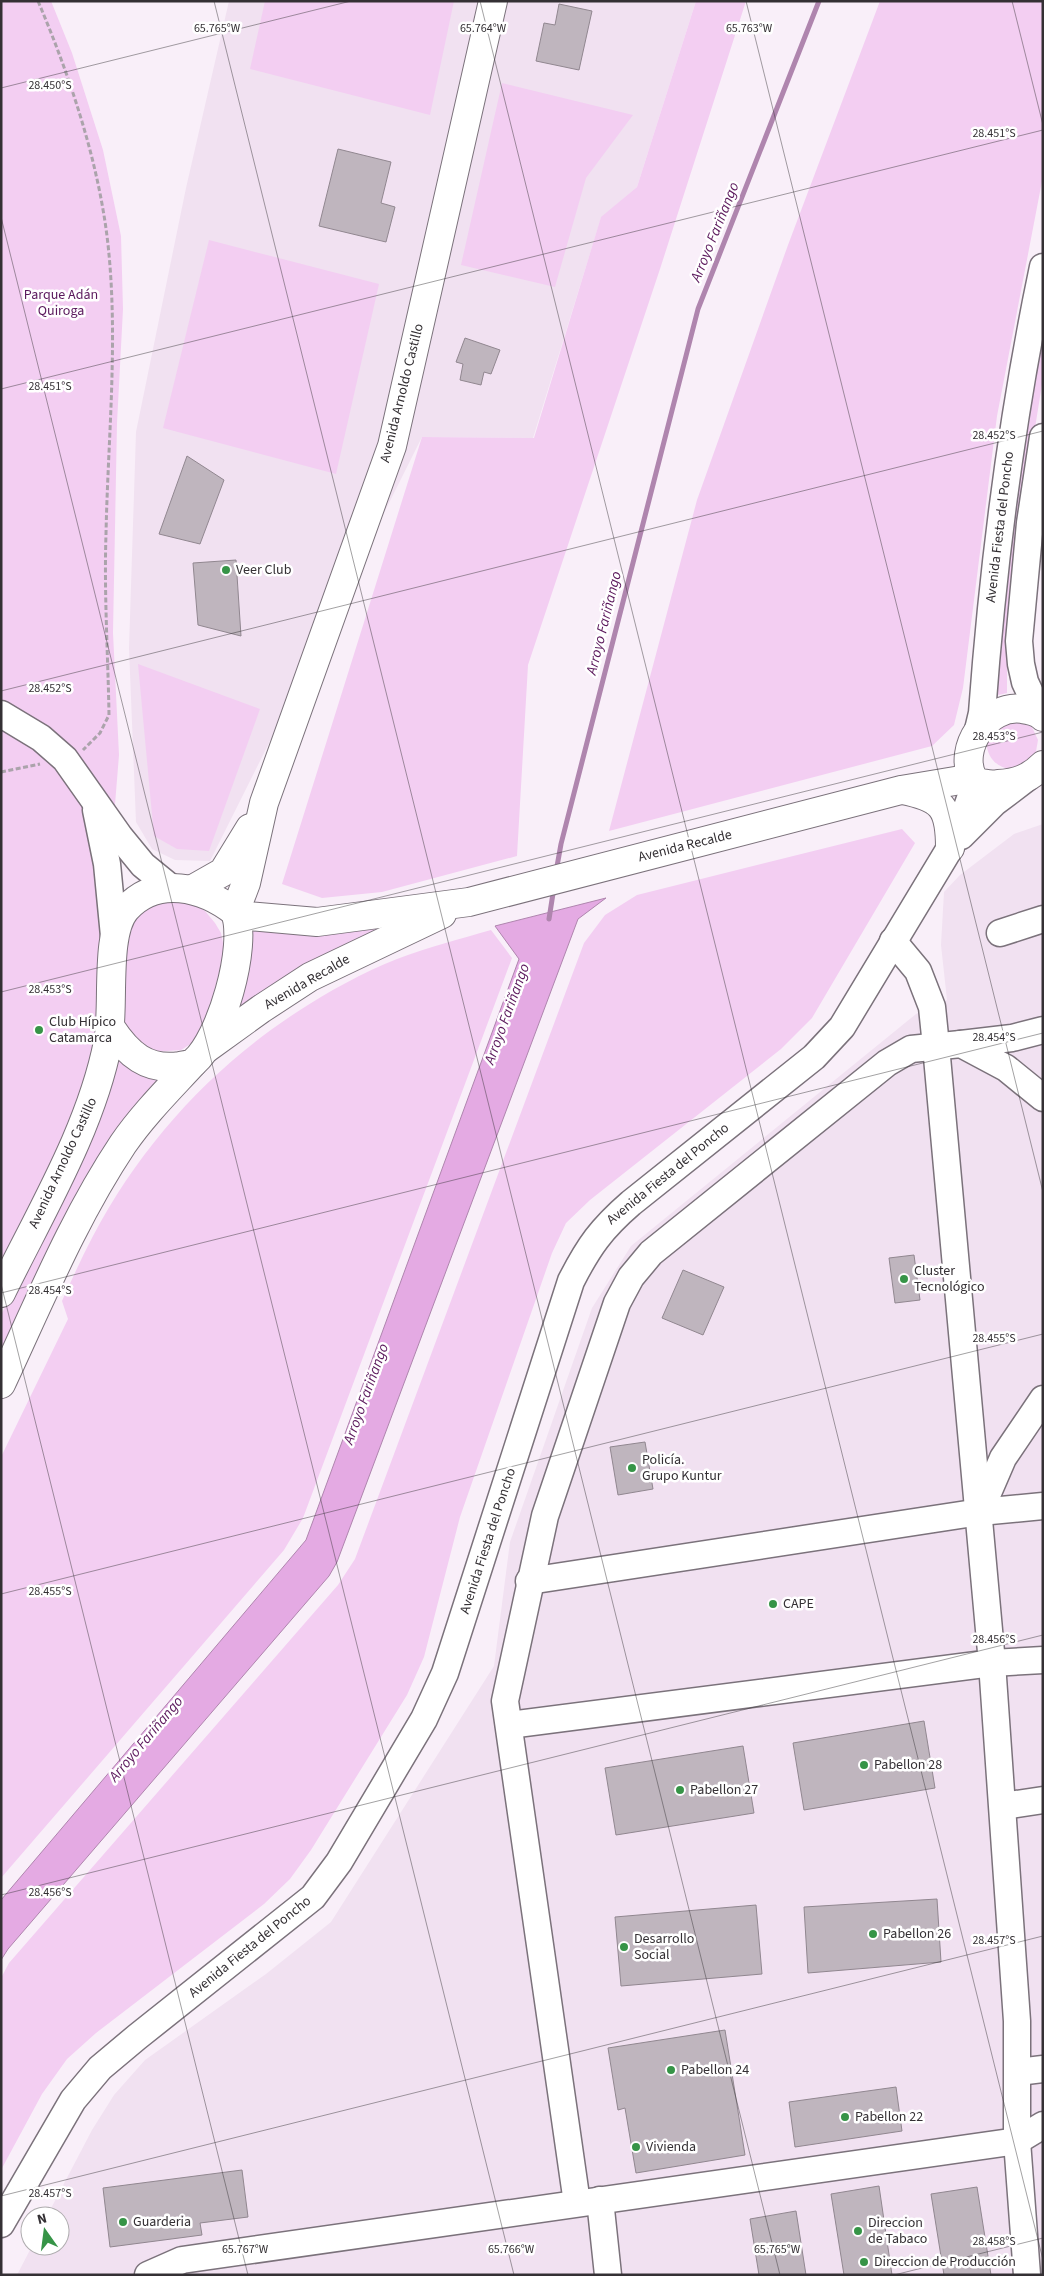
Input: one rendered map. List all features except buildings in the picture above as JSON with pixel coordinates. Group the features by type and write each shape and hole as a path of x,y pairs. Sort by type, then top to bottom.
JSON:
{"main road":[{"name":"Avenida Arnoldo Castillo","path":"236,913 246,883 264,803 392,446 494,1"},
{"name":"Avenida Recalde","path":"901,790 930,776 958,757 987,719 1004,709 1016,708 1041,716"},
{"path":"974,779 970,766 975,736"},
{"name":"Avenida Recalde","path":"236,913 317,922 469,902 901,790 974,779 996,784 1036,773"},
{"path":"901,790 927,795 939,804 948,817 950,848"},
{"name":"Avenida Arnoldo Castillo","path":"182,888 223,872 231,862 264,803"},
{"path":"1,1383 70,1234 114,1160 155,1104 199,1057 223,1011 235,969 240,937 236,913 216,898 182,888 151,891 137,899 125,910 114,936 111,1028 122,1044 136,1058 154,1065 172,1067 199,1057"},
{"name":"Avenida Recalde","path":"199,1057 261,1009 310,978 469,902"},
{"name":"Avenida Arnoldo Castillo","path":"1,1293 93,1100 104,1065 111,1028"}],"street":[{"name":"Avenida Fiesta del Poncho","path":"975,736 982,714 989,624 1004,489 1016,404 1043,267"},
{"path":"1041,716 1024,682 1019,642 1030,523 1043,437"},
{"path":"1,714 41,738 65,759 143,865 182,888"},
{"name":"Avenida Fiesta del Poncho","path":"950,848 994,803 1036,773"},
{"name":"Avenida Fiesta del Poncho","path":"1,2224 73,2100 100,2068 313,1897 339,1862 424,1718 445,1673 571,1281 588,1248 606,1224 631,1202 814,1057 842,1027 950,848 971,798 974,779"},
{"path":"95,802 107,864 114,936"},
{"path":"1000,934 1043,918"},
{"path":"893,941 918,971 949,1045 980,1512 1003,1806 1017,2021 1030,2070 1017,2141 1027,2275"},
{"path":"608,2275 588,2201 505,1701 529,1581 545,1516 617,1303 631,1277 651,1253 887,1063 911,1049 1012,1038 1043,1030"},
{"path":"949,1045 1006,1068 1043,1098"},
{"path":"980,1512 1003,1458 1043,1399"},
{"path":"529,1581 980,1512 1043,1506"},
{"path":"509,1725 992,1663 1043,1660"},
{"path":"1003,1806 1043,1800"},
{"path":"148,2275 182,2260 1017,2141 1043,2125"}],"path":[{"path":"1,772 65,759 84,749 100,733 109,715 106,536 113,318 107,235 90,152 63,58 38,1"}],"shaded area":[{"path":"229,1 696,1 637,187 601,218 533,438 422,437 210,861 175,860 152,849 136,822 129,648 136,432 186,188"},
{"name":"CAPE","path":"1043,824 1043,2275 17,2275 27,2256 70,2256 70,2206 52,2206 92,2130 114,2095 145,2060 266,1974 331,1922 494,1666 510,1542 592,1308 631,1246 916,1014 947,1000 941,945 944,892 960,875 1014,834"}],"green space":[{"name":"Parque Adán Quiroga","path":"1,1 51,1 72,53 103,150 121,236 123,309 117,423 113,633 119,755 94,1064 62,1142 1,1266"},
{"path":"265,1 454,1 430,115 250,69"},
{"path":"696,1 746,1 660,269 528,665 517,856 382,892 322,898 282,884 422,437 534,438 601,217 637,187"},
{"path":"880,1 1043,1 1043,176 997,416 963,688 954,725 932,746 609,831 697,500 788,245"},
{"path":"502,83 633,115 586,178 555,287 461,265"},
{"path":"209,240 379,284 336,474 163,428"},
{"path":"1043,319 1043,378 1020,522 1007,642 1007,693 994,696 1010,520"},
{"path":"138,664 260,709 209,851 177,849 154,836"},
{"path":"1007,718 1031,725 1038,740 1035,757 1013,770 1002,767 991,758 986,742"},
{"path":"902,829 915,843 812,1018 781,1049 590,1200 566,1223 552,1253 460,1517 424,1657 407,1695 311,1850 290,1879 264,1904 96,2033 67,2059 42,2094 1,2170 1,1978 9,1963 338,1585 355,1559 584,943 605,915 637,895"},
{"path":"161,901 193,903 205,911 221,933 224,948 206,1023 192,1043 181,1050 154,1052 138,1045 124,1025 121,951 133,917"},
{"path":"394,922 232,1015 251,925"},
{"path":"491,930 512,958 303,1518 284,1550 1,1878 1,1457 68,1319 62,1301 93,1236 133,1170 156,1140 207,1083 266,1034 321,997 371,970 420,951"},
{"path":"120,1060 162,1076 43,1268 1,1350 1,1315 79,1161 116,1062"}],"water":[{"path":"606,898 578,919 337,1562 329,1576 8,1949 1,1960 1,1900 306,1540 519,959 495,926"}],"waterway":[{"name":"Arroyo Fariñango","path":"556,872 561,844 698,309 819,1"},
{"name":"Arroyo Fariñango","path":"549,919 554,887"}],"place":[{"name":"Veer Club","path":"226,570"},
{"name":"Club Hípico Catamarca","path":"39,1030"},
{"name":"Cluster Tecnológico","path":"904,1279"},
{"name":"Policía. Grupo Kuntur","path":"632,1468"},
{"name":"CAPE","path":"773,1604"},
{"name":"Pabellon 28","path":"864,1765"},
{"name":"Pabellon 27","path":"680,1790"},
{"name":"Pabellon 26","path":"873,1934"},
{"name":"Desarrollo Social","path":"624,1947"},
{"name":"Pabellon 24","path":"671,2070"},
{"name":"Pabellon 22","path":"845,2117"},
{"name":"Vivienda","path":"636,2147"},
{"name":"Guarderia","path":"123,2222"},
{"name":"Direccion de Tabaco","path":"858,2231"},
{"name":"Direccion de Producción","path":"864,2262"}]}
